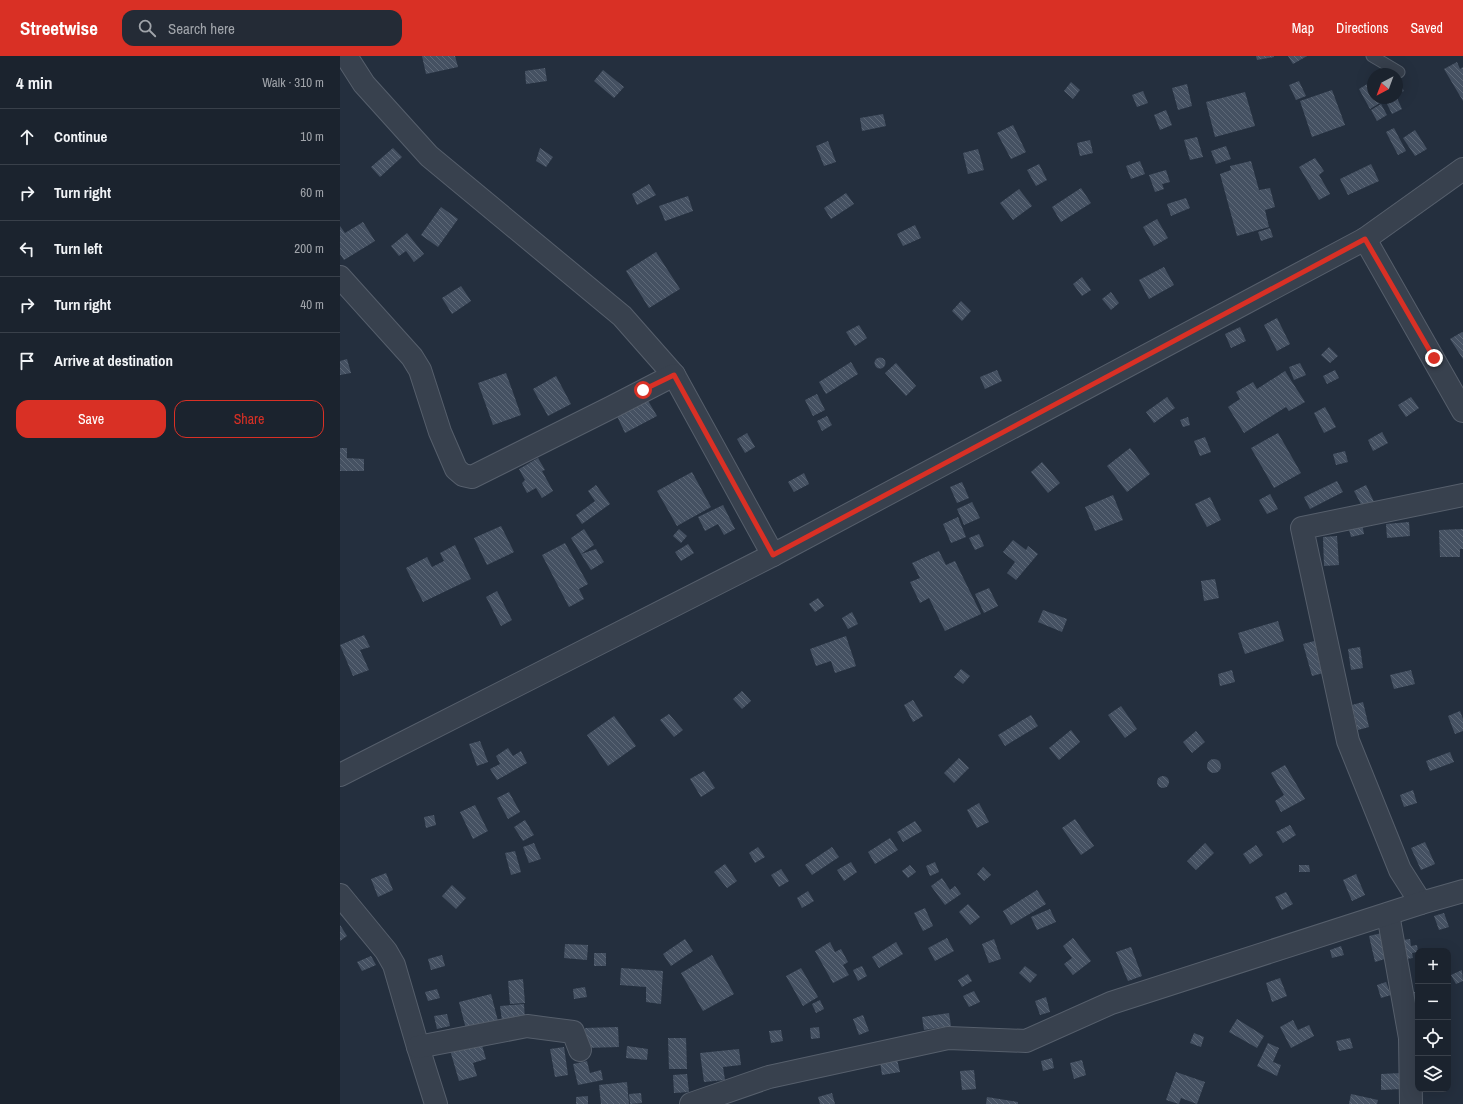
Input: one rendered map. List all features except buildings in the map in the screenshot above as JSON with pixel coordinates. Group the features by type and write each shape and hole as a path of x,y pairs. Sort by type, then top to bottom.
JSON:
{"street":[{"path":"346,56 364,84 429,156 622,316 674,375 773,555"},
{"path":"340,775 773,555 1365,239 1463,169"},
{"path":"1365,239 1463,411"},
{"path":"340,277 412,358 420,370 440,432 456,469 463,475 472,477 674,375"},
{"path":"1421,903 1400,870 1348,741 1302,528 1463,495"},
{"path":"691,1104 769,1077 948,1038 1026,1041 1111,1003 1421,903 1463,891"},
{"path":"340,895 386,951 394,965 436,1104"},
{"path":"1388,914 1410,1038 1411,1104"},
{"path":"418,1047 527,1026 572,1032 580,1050"}],"lane":[{"path":"1372,56 1392,68"}],"route":[{"path":"643,390 674,375 773,555 1365,239 1434,358"}]}
